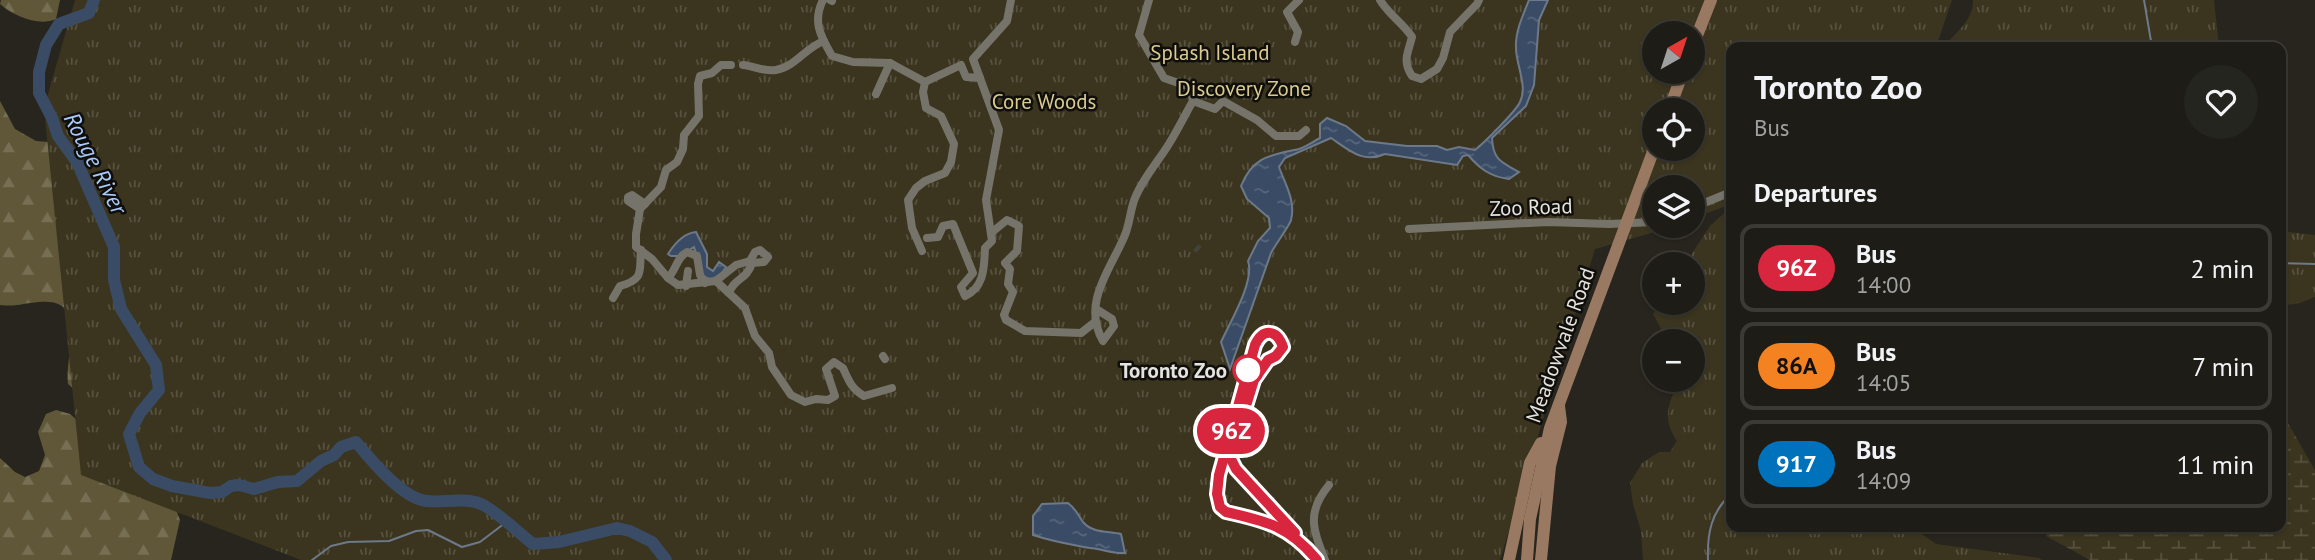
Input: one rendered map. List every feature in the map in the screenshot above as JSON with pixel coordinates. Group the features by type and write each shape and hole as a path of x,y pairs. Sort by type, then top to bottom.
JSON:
{"main road":[{"path":"1702,21 1710,0"},
{"name":"Meadowvale Road","path":"1527,560 1530,519 1550,428 1649,161"},
{"path":"1541,560 1550,466 1561,422 1559,402"},
{"path":"1509,560 1530,463 1550,428"}],"street":[{"path":"823,0 819,8 817,28 832,56 853,62 890,63 925,82"},
{"path":"927,238 938,237 943,226 953,224 973,273 961,287 965,296 971,293 984,276 985,248 992,241 986,200 999,130 973,59 1007,21 1011,0"},
{"path":"1096,309 1112,319 1114,326 1103,341 1096,322 1096,309 1098,288 1126,234 1132,204 1149,171 1164,152 1193,101 1190,87 1164,78 1139,35 1149,0"},
{"path":"1294,42 1298,32 1287,12 1299,0"},
{"path":"1380,0 1387,12 1404,25 1412,37 1405,58 1406,68 1412,76 1420,79 1437,69 1450,32 1479,0"},
{"path":"743,65 779,70 795,61 805,50 824,41"},
{"path":"876,94 890,63"},
{"path":"729,293 732,286 746,277 751,262 736,265 716,281 678,285 635,243 643,206 661,187 666,170 677,162 683,149 684,135 699,116 700,76 721,65 731,65"},
{"path":"925,82 961,65 966,77 980,78"},
{"path":"922,251 912,228 908,200 925,181 945,173 951,162 954,144 941,116 926,108 923,92 925,82"},
{"path":"1193,101 1215,109 1223,101 1257,120 1276,136 1299,136 1306,131"},
{"path":"1705,203 1726,194"},
{"path":"991,233 1007,220 1019,226 1017,251 1004,263 1010,269 1008,284 1013,292 1004,315 1006,320 1025,331 1098,333"},
{"name":"Zoo Road","path":"1409,229 1548,222 1642,222"},
{"path":"613,298 620,286 631,283 640,273 640,250"},
{"path":"668,278 682,255 687,252 697,256 700,275 705,283"},
{"path":"686,286 688,271"},
{"path":"716,281 745,308 755,336 769,353 775,373 790,395 797,400 828,400 835,396 826,369 834,362 843,368 846,380 855,391 864,396 892,388"},
{"path":"1080,333 1096,322"},
{"path":"1325,560 1316,537 1313,515 1315,505 1329,485"}],"green space":[{"path":"1,0 60,0 56,19 42,22 12,13 0,4"},
{"name":"Toronto Zoo","path":"75,0 1952,0 1938,42 1726,42 1726,206 1705,214 1705,175 1642,175 1642,236 1595,249 1500,560 301,560 81,475 44,108"},
{"path":"1973,0 2214,0 2218,42 1948,42 1967,20"},
{"path":"0,101 15,129 36,141 74,144 89,403 68,384 72,330 65,308 55,303 39,302 0,305"},
{"path":"1726,212 1726,532 1919,532 1936,544 2042,560 1643,560 1641,531 1630,483 1642,463 1659,452 1670,452 1677,441 1668,418 1674,392 1705,392 1705,329 1661,329 1654,315 1705,315 1705,252 1693,252 1702,238 1705,238 1705,234"},
{"path":"2286,232 2315,235 2315,297 2286,305"},
{"path":"56,410 70,414 175,507 180,520 171,560 0,560 0,458 25,477 39,471 45,455 38,432 46,414"},
{"path":"2286,418 2315,470 2315,560 2090,560 2046,536 2046,532 2286,532"}],"water":[{"path":"1529,0 1548,0 1539,20 1534,85 1526,106 1492,138 1499,160 1519,172 1509,179 1491,174 1468,155 1463,156 1457,165 1385,154 1377,157 1363,156 1331,138 1285,158 1279,167 1291,199 1291,220 1271,253 1230,369 1221,342 1245,290 1248,261 1258,241 1270,228 1269,218 1247,199 1241,186 1251,168 1264,158 1302,148 1320,138 1320,124 1327,118 1346,126 1365,141 1437,146 1447,150 1459,147 1475,150 1520,102 1523,89 1516,42"},
{"path":"696,232 707,254 707,267 713,271 719,262 726,267 711,280 703,276 694,247 679,256 668,254 680,239"},
{"path":"1068,503 1087,526 1121,534 1125,553 1068,544 1033,535 1033,516 1042,504"}],"waterway":[{"name":"Rouge River","path":"94,0 89,13 59,24 46,45 39,72 39,93 58,136 77,162 114,247 114,280 121,309 156,365 159,390 140,413 129,434 139,467 153,479 172,486 210,493 222,492 231,486 239,485 254,489 278,482 297,481 341,447 356,442 388,477 407,493 426,501 467,501 481,504 533,544 559,542 617,528 652,542 666,560"},
{"path":"2144,0 2151,42"},
{"path":"2286,263 2315,264"},
{"path":"1708,560 1712,524 1726,499"},
{"path":"312,560 331,546 348,542 389,541 416,531 428,530 462,547 480,542 505,523"}],"tunnel":[{"path":"1196,247 1199,250"}],"bus line":[{"name":"96Z","path":"1295,533 1236,469 1230,457 1254,380 1268,360 1280,353 1283,347 1275,333 1268,332 1259,336 1255,345 1219,475 1217,494 1220,507 1226,512 1282,528 1304,544 1317,560"}],"place":[{"name":"Toronto Zoo","path":"1248,370"}],"park label":[{"name":"Splash Island","path":"1210,52"},
{"name":"Discovery Zone","path":"1244,88"},
{"name":"Core Woods","path":"1044,101"}]}
